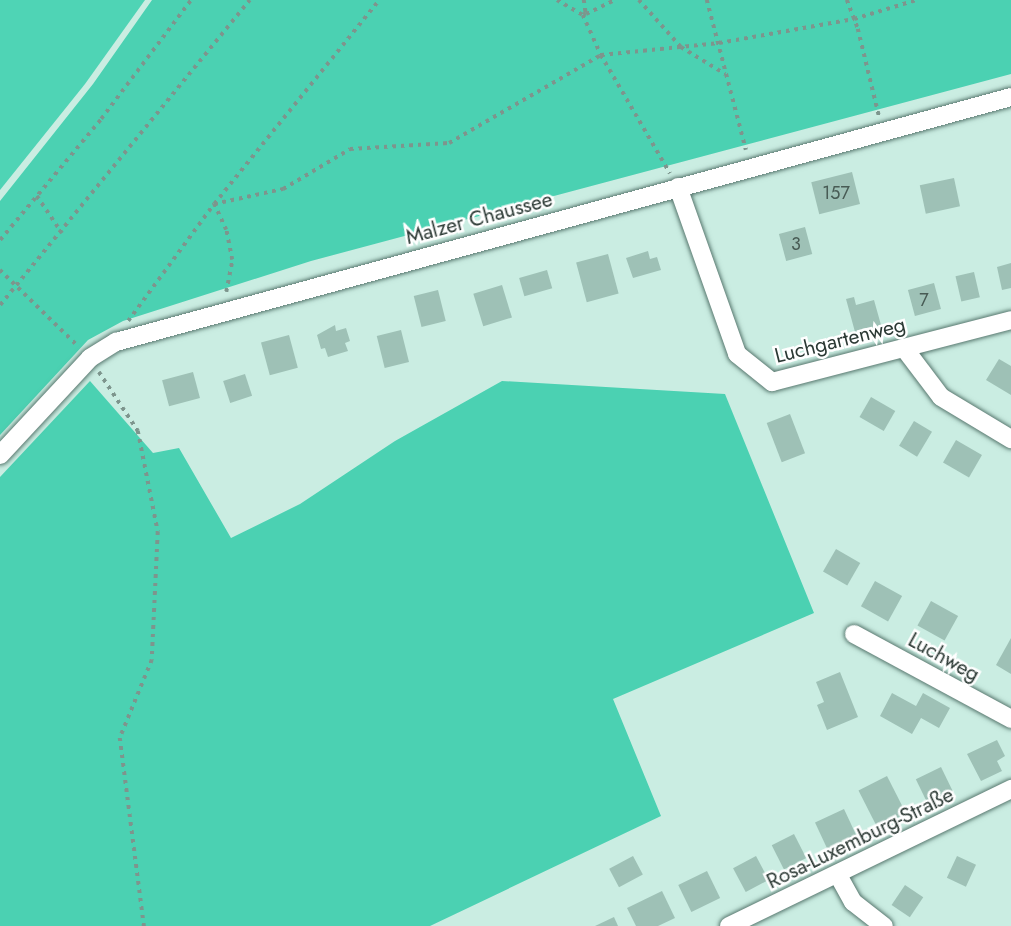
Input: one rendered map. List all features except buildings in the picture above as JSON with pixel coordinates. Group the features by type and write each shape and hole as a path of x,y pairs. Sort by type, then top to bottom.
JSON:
{"street":[{"name":"Malzer Chaussee","path":"0,454 90,359 116,342 1011,97"},
{"name":"Luchgartenweg","path":"678,187 737,354 772,382 1011,320"},
{"path":"904,348 941,397 1011,439"},
{"name":"Luchweg","path":"854,634 1011,719"},
{"name":"Rosa-Luxemburg-Straße","path":"729,926 1011,789"},
{"path":"838,875 853,902 884,926"}],"path":[{"path":"0,240 101,120 191,0"},
{"path":"0,305 17,288 250,0"},
{"path":"116,342 134,309 214,204 379,0"},
{"path":"557,0 585,14"},
{"path":"584,0 585,14 601,55 678,187"},
{"path":"585,14 615,0"},
{"path":"639,0 681,47 727,75"},
{"path":"707,0 751,167"},
{"path":"847,0 883,132"},
{"path":"214,204 283,188 350,149 449,143 601,55 719,43 854,19 916,0"},
{"path":"37,195 62,233"},
{"path":"214,204 226,230 232,260 223,312"},
{"path":"0,270 90,359 138,431 158,531 152,660 120,738 144,926"}],"shaded area":[{"path":"0,0 145,0 85,84 0,190"},
{"path":"152,0 1011,0 1011,74 311,261 123,321 88,340 0,435 0,201 93,84"},
{"path":"90,381 153,453 179,448 231,538 300,504 395,441 502,381 725,394 814,613 613,699 661,816 430,926 0,926 0,477"}]}
